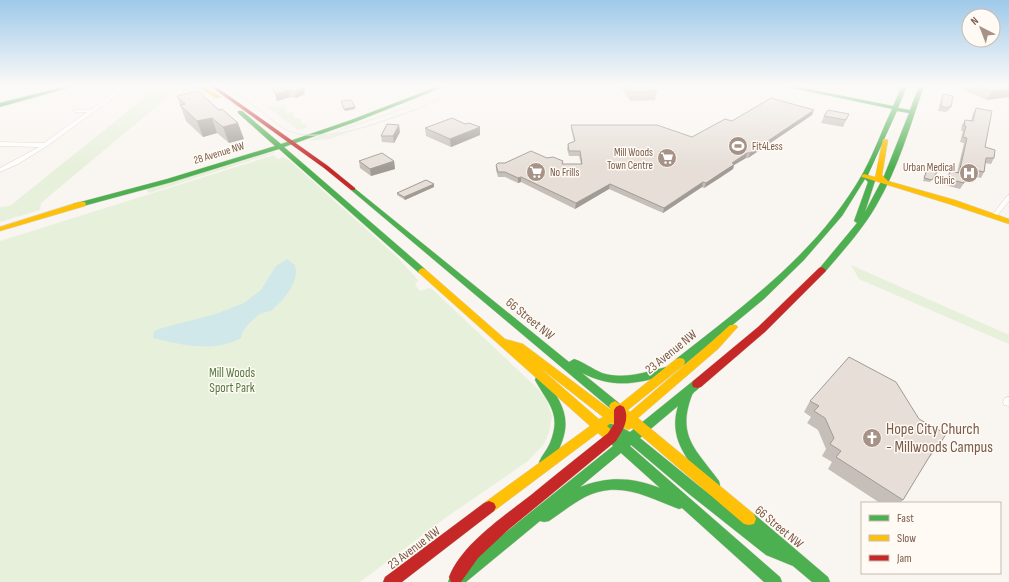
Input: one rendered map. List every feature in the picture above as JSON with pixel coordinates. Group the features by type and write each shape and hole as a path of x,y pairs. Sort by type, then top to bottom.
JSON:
{"main road":[{"name":"66 Street NW","path":"240,113 260,131 285,143 499,340 599,426 624,429 642,428 823,582"},
{"name":"66 Street NW","path":"247,113 285,143 351,188 620,410 624,429 622,446 775,582"},
{"name":"28 Avenue NW","path":"0,229 285,143 376,113"},
{"name":"23 Avenue NW","path":"390,582 539,469 611,417 761,298 822,236 839,214 864,176 893,113"},
{"path":"901,139 900,127 902,113"},
{"path":"624,429 642,428 736,353 799,295 841,248 872,206 885,182 912,113"},
{"path":"250,121 257,123 285,143"},
{"path":"245,154 261,144 262,141 260,131"},
{"path":"884,134 885,145 878,176 885,182"},
{"name":"28 Avenue NW","path":"76,206 285,143"},
{"path":"864,176 1009,222"},
{"path":"857,227 860,212 872,181 864,176"},
{"path":"452,582 473,553 503,525 624,429 714,346 761,298"},
{"path":"499,340 519,347 611,417 694,490 771,550 802,563"},
{"path":"542,345 585,371 600,378 615,382 631,381 671,369"},
{"path":"534,371 554,400 560,414 559,436 553,451 539,469"},
{"path":"688,392 681,415 681,435 692,455 708,474 718,493"},
{"path":"455,582 622,446 624,429"},
{"path":"524,526 562,507 586,491 613,483 622,483 655,492 693,510"}],"street":[{"path":"0,170 22,160 88,113"},
{"path":"0,144 44,145"},
{"path":"994,216 1009,196"}],"green space":[{"path":"125,113 148,113 41,203 40,210 0,222 0,207 10,206"},
{"path":"276,113 293,113 295,119 300,118 302,124 310,122 306,124 307,128 298,130"},
{"path":"388,113 393,113 349,128 329,133"},
{"path":"403,113 408,113 330,139 308,141 318,136 349,132"},
{"path":"274,152 149,193 146,189"},
{"name":"Mill Woods Sport Park","path":"274,155 278,159 283,157 289,160 397,257 417,279 418,281 415,285 420,291 429,288 432,289 538,389 546,399 552,416 549,432 544,444 528,461 448,516 360,582 0,582 0,241"},
{"path":"851,265 1009,335 1009,344 859,279"}],"water":[{"path":"287,259 295,265 296,271 290,290 272,310 260,314 251,321 243,331 241,338 231,343 198,346 153,338 154,331 216,314 244,303 261,290 276,266"}],"building":[{"path":"189,113 227,113 238,123 223,127 212,118 197,121"},
{"name":"Mill Woods Town Centre","path":"745,113 809,113 750,153 747,153 732,163 735,164 706,183 703,182 664,208 610,184 576,203 521,177 518,178 505,172 498,172 496,165 498,163 505,163 531,151 547,158 553,157 563,161 562,164 582,164 580,151 569,151 568,144 575,141 571,125 657,125 692,137 725,119 732,121"},
{"path":"826,113 849,114 846,120 824,116"},
{"path":"975,113 992,113 985,147 995,150 994,158 986,158 984,172 966,168 964,183 948,179 950,171 959,173 967,138 963,137 966,126 964,126 965,120 973,121"},
{"path":"452,118 465,124 469,123 480,127 450,139 425,128"},
{"path":"387,124 399,125 393,136 381,136"},
{"path":"382,153 394,161 370,169 359,161"},
{"path":"928,167 933,168 937,172 932,180 924,178"},
{"path":"426,180 434,184 404,197 397,193"},
{"name":"Hope City Church - Millwoods Campus","path":"849,357 896,382 919,419 946,434 936,450 934,449 903,500 836,457 841,451 830,444 834,438 825,418 814,411 819,406 810,401"}],"tram line":[{"path":"264,113 291,132 310,135 332,134 356,129 405,113"}],"traffic: fast":[{"path":"241,113 422,271"},
{"path":"76,206 216,167 308,137 374,113"},
{"path":"680,362 761,297 801,258 839,214 866,173 893,113"},
{"path":"822,270 868,214 881,191 912,113"},
{"path":"858,221 872,181 865,176"},
{"path":"353,189 615,406"},
{"path":"574,363 599,376 619,380 640,378 666,371"},
{"path":"540,380 557,406 560,421 560,428 556,443 545,462"},
{"path":"455,582 697,384"},
{"path":"688,392 680,422 683,440 692,456 714,485"},
{"path":"601,427 618,431 632,438 694,490 771,550 792,559"},
{"path":"611,437 775,582"},
{"path":"544,516 581,493 606,485 631,485 655,492 679,503"},
{"path":"749,519 823,582"}],"traffic: slow":[{"path":"885,140 878,176 885,181"},
{"path":"864,176 952,202 1009,222"},
{"path":"0,229 82,204"},
{"path":"422,271 611,437"},
{"path":"628,425 630,418 714,346 733,327"},
{"path":"505,342 519,347 616,420"},
{"path":"489,507 611,417 680,362"},
{"path":"615,406 749,519"}],"traffic: jam":[{"path":"250,113 326,167 353,189"},
{"path":"697,384 762,330 793,301 822,270"},
{"path":"456,577 473,553 503,525 612,437 620,425 620,410"},
{"path":"390,582 489,507"}],"place":[{"name":"Fit4Less","path":"738,146"},
{"name":"Mill Woods Town Centre","path":"667,158"},
{"name":"No Frills","path":"536,172"},
{"name":"Urban Medical Clinic","path":"969,173"},
{"name":"Hope City Church - Millwoods Campus","path":"872,438"}]}
